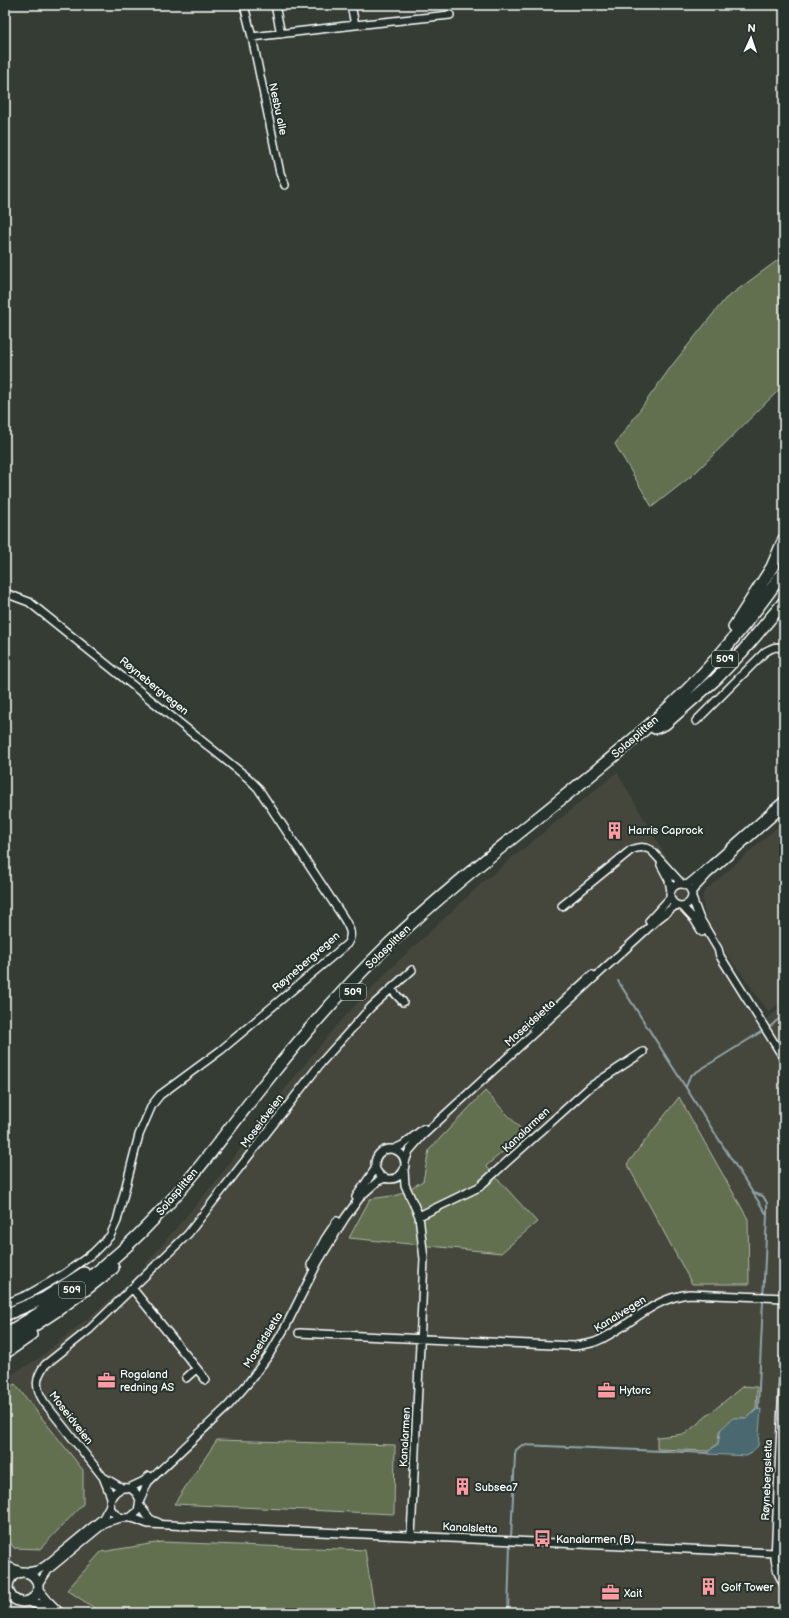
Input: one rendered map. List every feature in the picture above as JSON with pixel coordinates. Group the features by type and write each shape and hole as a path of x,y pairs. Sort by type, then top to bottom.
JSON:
{"highway":[{"name":"509","path":"685,691 690,682 712,657 735,625 772,566 784,539"},
{"name":"Solasplitten","path":"5,1334 73,1290 112,1259 134,1239 177,1194 314,1023 390,944 450,890 635,737 685,691 730,642 759,606 784,570"},
{"name":"Solasplitten","path":"5,1343 48,1317 78,1296 116,1265 158,1226 209,1167 288,1066 356,988 394,950 455,896 655,728 696,690 736,647 784,582"},
{"name":"509","path":"655,728 665,724 716,679 752,641 784,602"},
{"name":"509","path":"5,1315 45,1298 96,1266 134,1239"},
{"name":"509","path":"5,1353 56,1316 78,1296"}],"street":[{"name":"Nesbu alle","path":"244,5 280,173 285,185"},
{"path":"275,5 281,34"},
{"path":"350,5 355,25"},
{"path":"252,38 450,15"},
{"name":"Røynebergvegen","path":"5,593 22,599 35,606 248,778 258,788 350,928 351,937 347,944 221,1050 160,1095 152,1105 139,1135 117,1221 110,1236 93,1253 64,1274 29,1294 5,1304"},
{"path":"696,721 765,652 778,646 784,649"},
{"path":"670,894 675,885 684,884 784,800"},
{"path":"679,906 688,904 692,894 707,875 784,807"},
{"path":"562,906 631,850 637,847 647,848 658,857 692,894 699,917 718,949 720,956 784,1059"},
{"path":"658,857 669,880 672,902 694,919 715,952 720,956"},
{"name":"Moseidsletta","path":"394,1149 418,1133 535,1027 655,916 670,894"},
{"name":"Moseidsletta","path":"405,1162 409,1151 422,1136 658,919 679,906"},
{"name":"Moseidveien","path":"103,1477 44,1402 37,1389 37,1381 40,1372 45,1365 90,1329 188,1234 321,1063 371,1007 412,970"},
{"path":"391,989 403,1002"},
{"name":"Kanalarmen","path":"419,1216 479,1187 590,1087 643,1052"},
{"path":"386,1149 394,1149 401,1154 405,1162 404,1170 399,1176 388,1178 380,1176 375,1169 375,1161 379,1153 386,1149"},
{"name":"Moseidsletta","path":"125,1488 144,1481 225,1403 246,1379 282,1324 325,1239 375,1169"},
{"name":"Kanalarmen","path":"404,1170 405,1185 419,1216 424,1259 411,1536"},
{"name":"Moseidsletta","path":"140,1503 148,1482 223,1411 249,1382 269,1355 286,1326 318,1262 345,1218 362,1196 378,1181 388,1178"},
{"name":"Kanalarmen","path":"388,1178 404,1186 408,1191"},
{"path":"132,1288 206,1380"},
{"name":"Kanalvegen","path":"420,1339 579,1345 594,1342 605,1337 654,1305 676,1295 689,1294 784,1298"},
{"path":"299,1333 420,1339"},
{"name":"Røynebergsletta","path":"784,1359 775,1553 776,1565 784,1585"},
{"path":"186,1378 196,1369"},
{"path":"103,1477 125,1488 134,1490 140,1503 150,1518 165,1525"},
{"path":"103,1477 111,1497 110,1505 103,1518 46,1565 38,1570 12,1576 7,1580 9,1590 13,1598 21,1602 28,1601 34,1597 49,1569 106,1522 121,1518 130,1518 134,1515 140,1503"},
{"path":"111,1497 114,1493 125,1488"},
{"path":"110,1505 116,1515 121,1518"},
{"name":"Kanalsletta","path":"130,1518 148,1524 165,1525 775,1553"},
{"path":"5,1566 34,1577 38,1587 58,1612"},
{"path":"28,1601 58,1612"}],"shaded area":[{"path":"617,772 762,1023 784,1005 784,1613 5,1613 5,1378 38,1359 128,1285 217,1180 281,1094 334,1028 391,968 483,882","holes":["756,1410 744,1457 709,1451"]},
{"path":"784,821 784,999 769,1012 728,956 705,915 702,900 703,894 706,890"}],"green space":[{"path":"784,257 784,385 694,474 652,507 615,444 673,364 725,299"},
{"path":"485,1091 525,1133 486,1166 537,1222 501,1253 349,1238 370,1199 398,1195 423,1181 429,1150"},
{"path":"679,1097 748,1219 749,1284 692,1284 627,1164"},
{"path":"15,1384 83,1470 83,1504 40,1549 14,1548 5,1535 5,1389"},
{"path":"743,1386 757,1387 756,1409 746,1418 735,1418 719,1431 718,1443 709,1451 657,1449 657,1437 685,1434"},
{"path":"217,1440 395,1445 394,1514 174,1504"},
{"path":"162,1542 365,1550 375,1613 102,1613 67,1590 101,1552"}],"water":[{"path":"761,1409 758,1446 747,1456 708,1454 709,1451 718,1444 721,1429 733,1418 748,1418 756,1410"}],"waterway":[{"path":"618,981 767,1215 758,1409"},
{"path":"686,1087 690,1076 772,1025 784,1014"},
{"path":"753,1193 763,1196 767,1203 767,1214"},
{"path":"511,1538 515,1455 516,1450 522,1445 708,1453"},
{"path":"508,1613 510,1543"}],"place":[{"name":"Harris Caprock","path":"615,830"},
{"name":"Rogaland redning AS","path":"107,1380"},
{"name":"Hytorc","path":"606,1390"},
{"name":"Subsea7","path":"462,1487"},
{"name":"Kanalarmen (B)","path":"543,1539"},
{"name":"Golf Tower","path":"708,1587"},
{"name":"Xait","path":"611,1593"}]}
